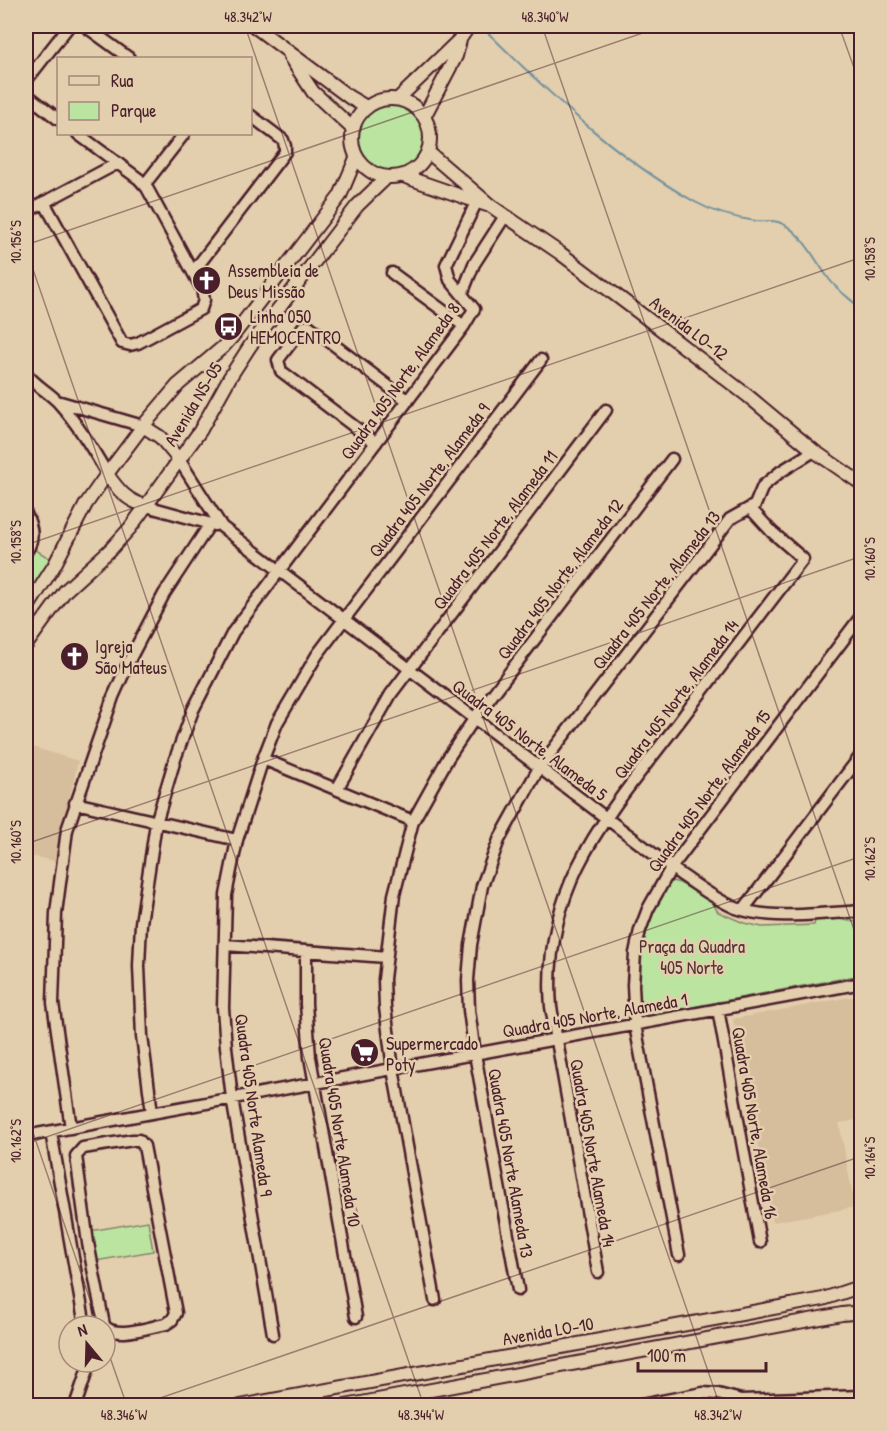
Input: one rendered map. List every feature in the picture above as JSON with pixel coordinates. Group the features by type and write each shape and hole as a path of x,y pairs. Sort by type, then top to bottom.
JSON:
{"street":[{"path":"26,81 69,26"},
{"path":"85,26 128,57"},
{"path":"254,26 349,97 366,107"},
{"path":"398,99 460,39 470,26"},
{"path":"424,117 456,56 460,39"},
{"path":"285,49 313,92 352,128"},
{"path":"26,94 30,104 57,118"},
{"path":"387,99 398,99 408,103 424,117 429,128 430,140 428,152 414,171 403,176 387,177 368,171 356,158 351,139 352,128 366,107 387,99"},
{"path":"193,272 283,155 285,146 278,136 252,116"},
{"path":"44,202 118,339 127,345 138,343 202,308 204,301 202,290 145,184 79,135"},
{"path":"145,184 183,135"},
{"name":"Avenida LO-12","path":"428,152 491,206 560,253 748,396 814,451 861,484"},
{"name":"Avenida NS-05","path":"26,610 54,566 86,504 107,474 143,426 178,386 228,342 340,196 356,158"},
{"path":"26,212 118,163"},
{"name":"Avenida LO-12","path":"403,176 476,203 491,206"},
{"name":"Avenida NS-05","path":"26,645 57,601 77,579 119,541 146,506 207,421 230,377 250,346 357,206 387,177"},
{"name":"Quadra 405 Norte, Alameda 8","path":"152,1113 142,1036 139,966 141,923 156,823 175,759 193,710 233,632 464,326 474,309 450,280 446,265 476,203"},
{"path":"462,294 474,264 505,216"},
{"path":"392,273 464,326"},
{"path":"376,443 280,371 278,360 284,351 303,327 309,326 408,401"},
{"name":"Quadra 405 Norte, Alameda 9","path":"344,620 541,360"},
{"path":"26,377 57,401 124,495 137,504 216,525"},
{"path":"57,401 143,426 160,437 180,461 216,525"},
{"name":"Quadra 405 Norte, Alameda 11","path":"337,789 370,727 391,694 606,410"},
{"name":"Quadra 405 Norte, Alameda 13","path":"539,768 730,519 755,505 763,486 780,472 814,451"},
{"name":"Quadra 405 Norte, Alameda 12","path":"435,1300 393,1069 385,1007 386,957 394,896 413,821 448,758 474,719 672,459"},
{"name":"Quadra 405 Norte, Alameda 14","path":"556,1039 550,989 552,950 558,920 574,872 605,818 803,559 772,532 750,508"},
{"path":"26,514 32,532 31,542 26,552"},
{"path":"71,1128 53,1003 56,913 67,830 113,697 131,657 164,594 216,525"},
{"name":"Quadra 405 Norte, Alameda 5","path":"216,525 671,868 714,897 744,910 772,914 861,911"},
{"name":"Quadra 405 Norte, Alameda 15","path":"679,1255 636,1024 633,978 637,943 648,909 671,868 861,615"},
{"name":"Quadra 405 Norte Alameda 9","path":"273,1334 232,1098 226,1047 223,1008 226,895 237,840 263,759 278,723 317,655 344,620"},
{"path":"744,910 861,754"},
{"path":"263,759 413,821"},
{"name":"Quadra 405 Norte Alameda 13","path":"518,1290 475,1054 468,980 479,898 499,840 539,768"},
{"path":"75,803 237,840"},
{"name":"Quadra 405 Norte, Alameda 5","path":"843,912 861,917"},
{"path":"225,945 386,957"},
{"name":"Quadra 405 Norte Alameda 10","path":"306,951 307,1033 313,1084 356,1317"},
{"name":"Quadra 405 Norte, Alameda 1","path":"26,1136 861,983"},
{"name":"Quadra 405 Norte, Alameda 16","path":"718,1009 760,1242"},
{"name":"Quadra 405 Norte Alameda 14","path":"556,1039 598,1272"},
{"path":"51,1131 83,1314"},
{"path":"139,1140 144,1146 167,1263 176,1313 172,1320 166,1324 117,1333 107,1329 104,1325 88,1244 76,1156 83,1148 139,1140"},
{"path":"72,1246 88,1244"},
{"name":"Avenida LO-10","path":"240,1406 828,1298 861,1286"},
{"name":"Avenida LO-10","path":"345,1406 861,1312"},
{"path":"75,1406 86,1374"},
{"path":"635,1406 703,1393 718,1394 743,1403 861,1396"}],"shaded area":[{"path":"26,745 78,761 55,861 26,855"},
{"path":"861,995 861,1119 839,1123 855,1207 773,1222 733,1019"}],"green space":[{"path":"390,102 410,108 420,118 426,138 420,158 410,168 390,174 370,168 360,158 354,138 360,118 370,108"},
{"path":"34,549 51,559 26,600 26,560"},
{"name":"Praça da Quadra 405 Norte","path":"672,881 680,883 712,902 718,912 744,923 762,927 814,925 815,920 838,919 861,923 861,975 645,1016 638,1007 636,991 642,949 656,907"},
{"path":"148,1221 153,1251 96,1261 90,1231"}],"waterway":[{"path":"481,26 582,121 665,184 717,212 748,220 775,221 786,225 807,246 840,291 862,310"}],"place":[{"name":"Assembleia de Deus Missão","path":"207,280"},
{"name":"Linha 050 HEMOCENTRO","path":"229,326"},
{"name":"Igreja São Mateus","path":"74,656"},
{"name":"Supermercado Poty","path":"365,1053"}]}
